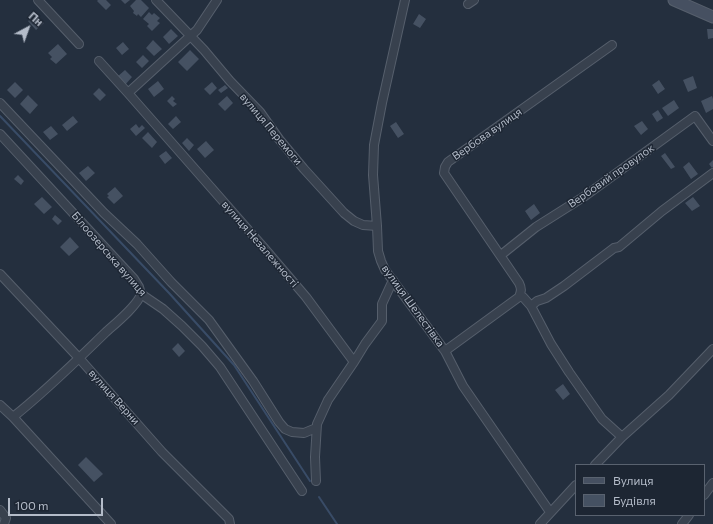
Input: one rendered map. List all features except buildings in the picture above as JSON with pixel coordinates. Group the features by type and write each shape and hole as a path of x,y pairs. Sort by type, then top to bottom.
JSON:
{"street":[{"path":"38,0 79,44"},
{"name":"вулиця Перемоги","path":"156,0 260,112 284,145 344,213 354,221 363,225 377,226"},
{"path":"128,93 190,36 202,23 217,0"},
{"name":"вулиця Шелестівка","path":"405,0 383,96 374,145 372,175 378,251 385,270 445,351 462,386 550,512"},
{"path":"674,0 713,17"},
{"name":"Вербова вулиця","path":"519,297 522,288 501,255 446,178 444,173 445,167 448,162 612,45"},
{"name":"вулиця Незалежності","path":"98,61 128,93 306,297 354,362"},
{"name":"Білоозерська вулиця","path":"0,103 104,213 137,244 171,282 209,320 253,381 285,429 292,432 304,433 316,428"},
{"name":"Вербовий провулок","path":"501,255 536,227 585,196 695,116 713,141"},
{"name":"Білоозерська вулиця","path":"0,134 134,279 141,294 163,309 182,326 220,367 302,491"},
{"path":"531,306 564,286 614,248 619,247 662,211 713,173"},
{"name":"вулиця Верни","path":"0,274 79,358 162,452 230,522"},
{"path":"316,481 314,457 316,428 328,400 382,320 382,304 393,280"},
{"path":"13,417 32,402 79,358 140,299 141,294"},
{"path":"445,351 519,297 523,297 531,306 542,329 569,372 602,419 622,437"},
{"path":"596,464 622,437 669,395 713,349"},
{"path":"0,405 13,417 111,524"},
{"path":"705,493 713,483"},
{"path":"544,523 550,512 575,487"},
{"path":"0,510 6,518 4,524"},
{"path":"682,524 688,516"}],"waterway":[{"path":"0,116 169,293 234,365 310,481"},
{"path":"319,497 337,524"}]}
